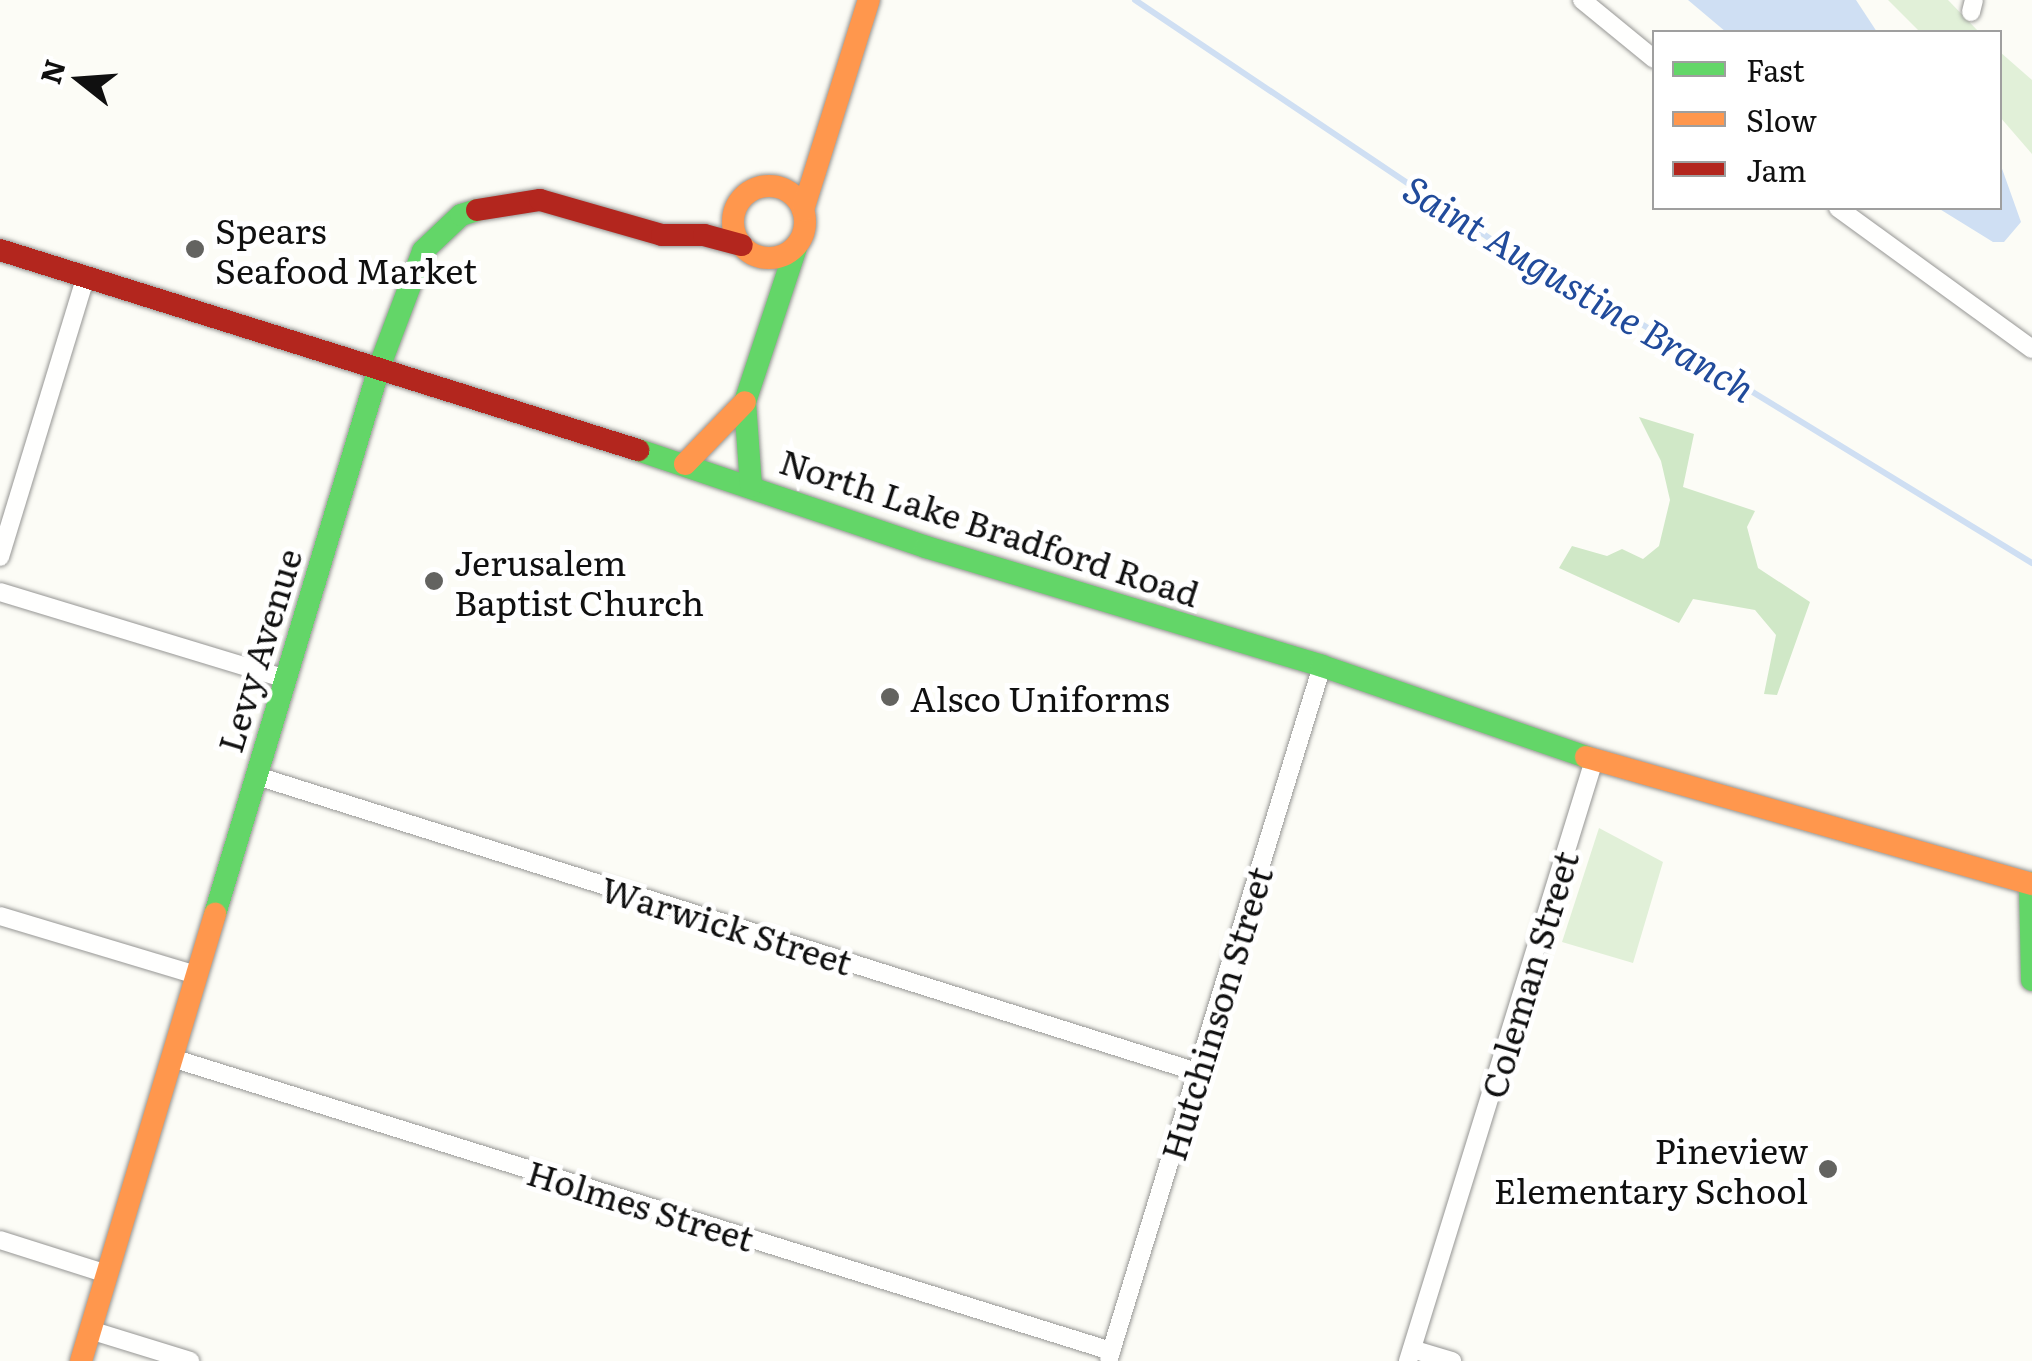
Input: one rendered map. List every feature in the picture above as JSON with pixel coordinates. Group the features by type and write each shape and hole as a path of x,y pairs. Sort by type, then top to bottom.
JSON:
{"street":[{"path":"751,486 745,402 774,304 797,245 803,210 869,0"},
{"path":"1582,0 1652,57"},
{"path":"704,235 735,210 750,191 775,186 818,163"},
{"path":"775,186 792,194 803,210"},
{"name":"Levy Avenue","path":"81,1361 380,365 422,251 461,215 506,201 540,200 662,235 704,235 747,249"},
{"path":"735,210 747,249 774,304"},
{"path":"1841,210 2032,349"},
{"path":"747,249 776,257 797,245"},
{"name":"North Lake Bradford Road","path":"0,250 380,365 926,547 1322,666 1594,760 2031,884"},
{"path":"0,558 86,276"},
{"path":"685,464 745,402"},
{"path":"0,592 286,679"},
{"name":"Hutchinson Street","path":"1110,1356 1322,666"},
{"name":"Coleman Street","path":"1410,1355 1594,760"},
{"name":"Warwick Street","path":"257,776 1197,1072"},
{"path":"2031,884 2032,980"},
{"path":"0,916 197,974"},
{"name":"Holmes Street","path":"172,1058 1110,1356"},
{"path":"0,1240 107,1274"},
{"path":"90,1330 190,1361"},
{"path":"1410,1355 1452,1361"}],"green space":[{"path":"1888,0 1948,0 1977,30 1918,30"},
{"path":"2002,54 2032,80 2032,154 2002,119"},
{"path":"1639,417 1694,434 1683,487 1755,511 1747,527 1758,568 1810,602 1777,695 1764,694 1776,635 1755,610 1693,599 1679,623 1559,568 1572,546 1607,556 1622,549 1643,559 1659,546 1670,500 1661,461"},
{"path":"1599,828 1663,862 1633,963 1562,942"}],"water":[{"path":"1688,0 1856,0 1876,30 1724,30"},
{"path":"2002,169 2021,222 2004,242 1993,242 1941,210 2002,210"}],"waterway":[{"name":"Saint Augustine Branch","path":"1135,0 1498,244 1581,287 2032,563"}],"traffic: fast":[{"path":"215,914 380,365 423,251 461,215 477,210"},
{"path":"751,486 745,402 797,245"},
{"path":"638,450 926,547 1322,666 1586,757"},
{"path":"2030,883 2032,980"}],"traffic: slow":[{"path":"803,210 869,0"},
{"path":"769,186 794,197 805,222 794,247 769,258 744,247 733,222 744,197 769,186"},
{"path":"685,464 745,402"},
{"path":"1586,757 2032,884"},
{"path":"81,1361 215,914"}],"traffic: jam":[{"path":"477,210 540,200 662,235 704,235 742,245"},
{"path":"0,250 638,450"}],"place":[{"name":"Spears Seafood Market","path":"195,249"},
{"name":"Jerusalem Baptist Church","path":"434,581"},
{"name":"Alsco Uniforms","path":"890,697"},
{"name":"Pineview Elementary School","path":"1828,1169"}]}
